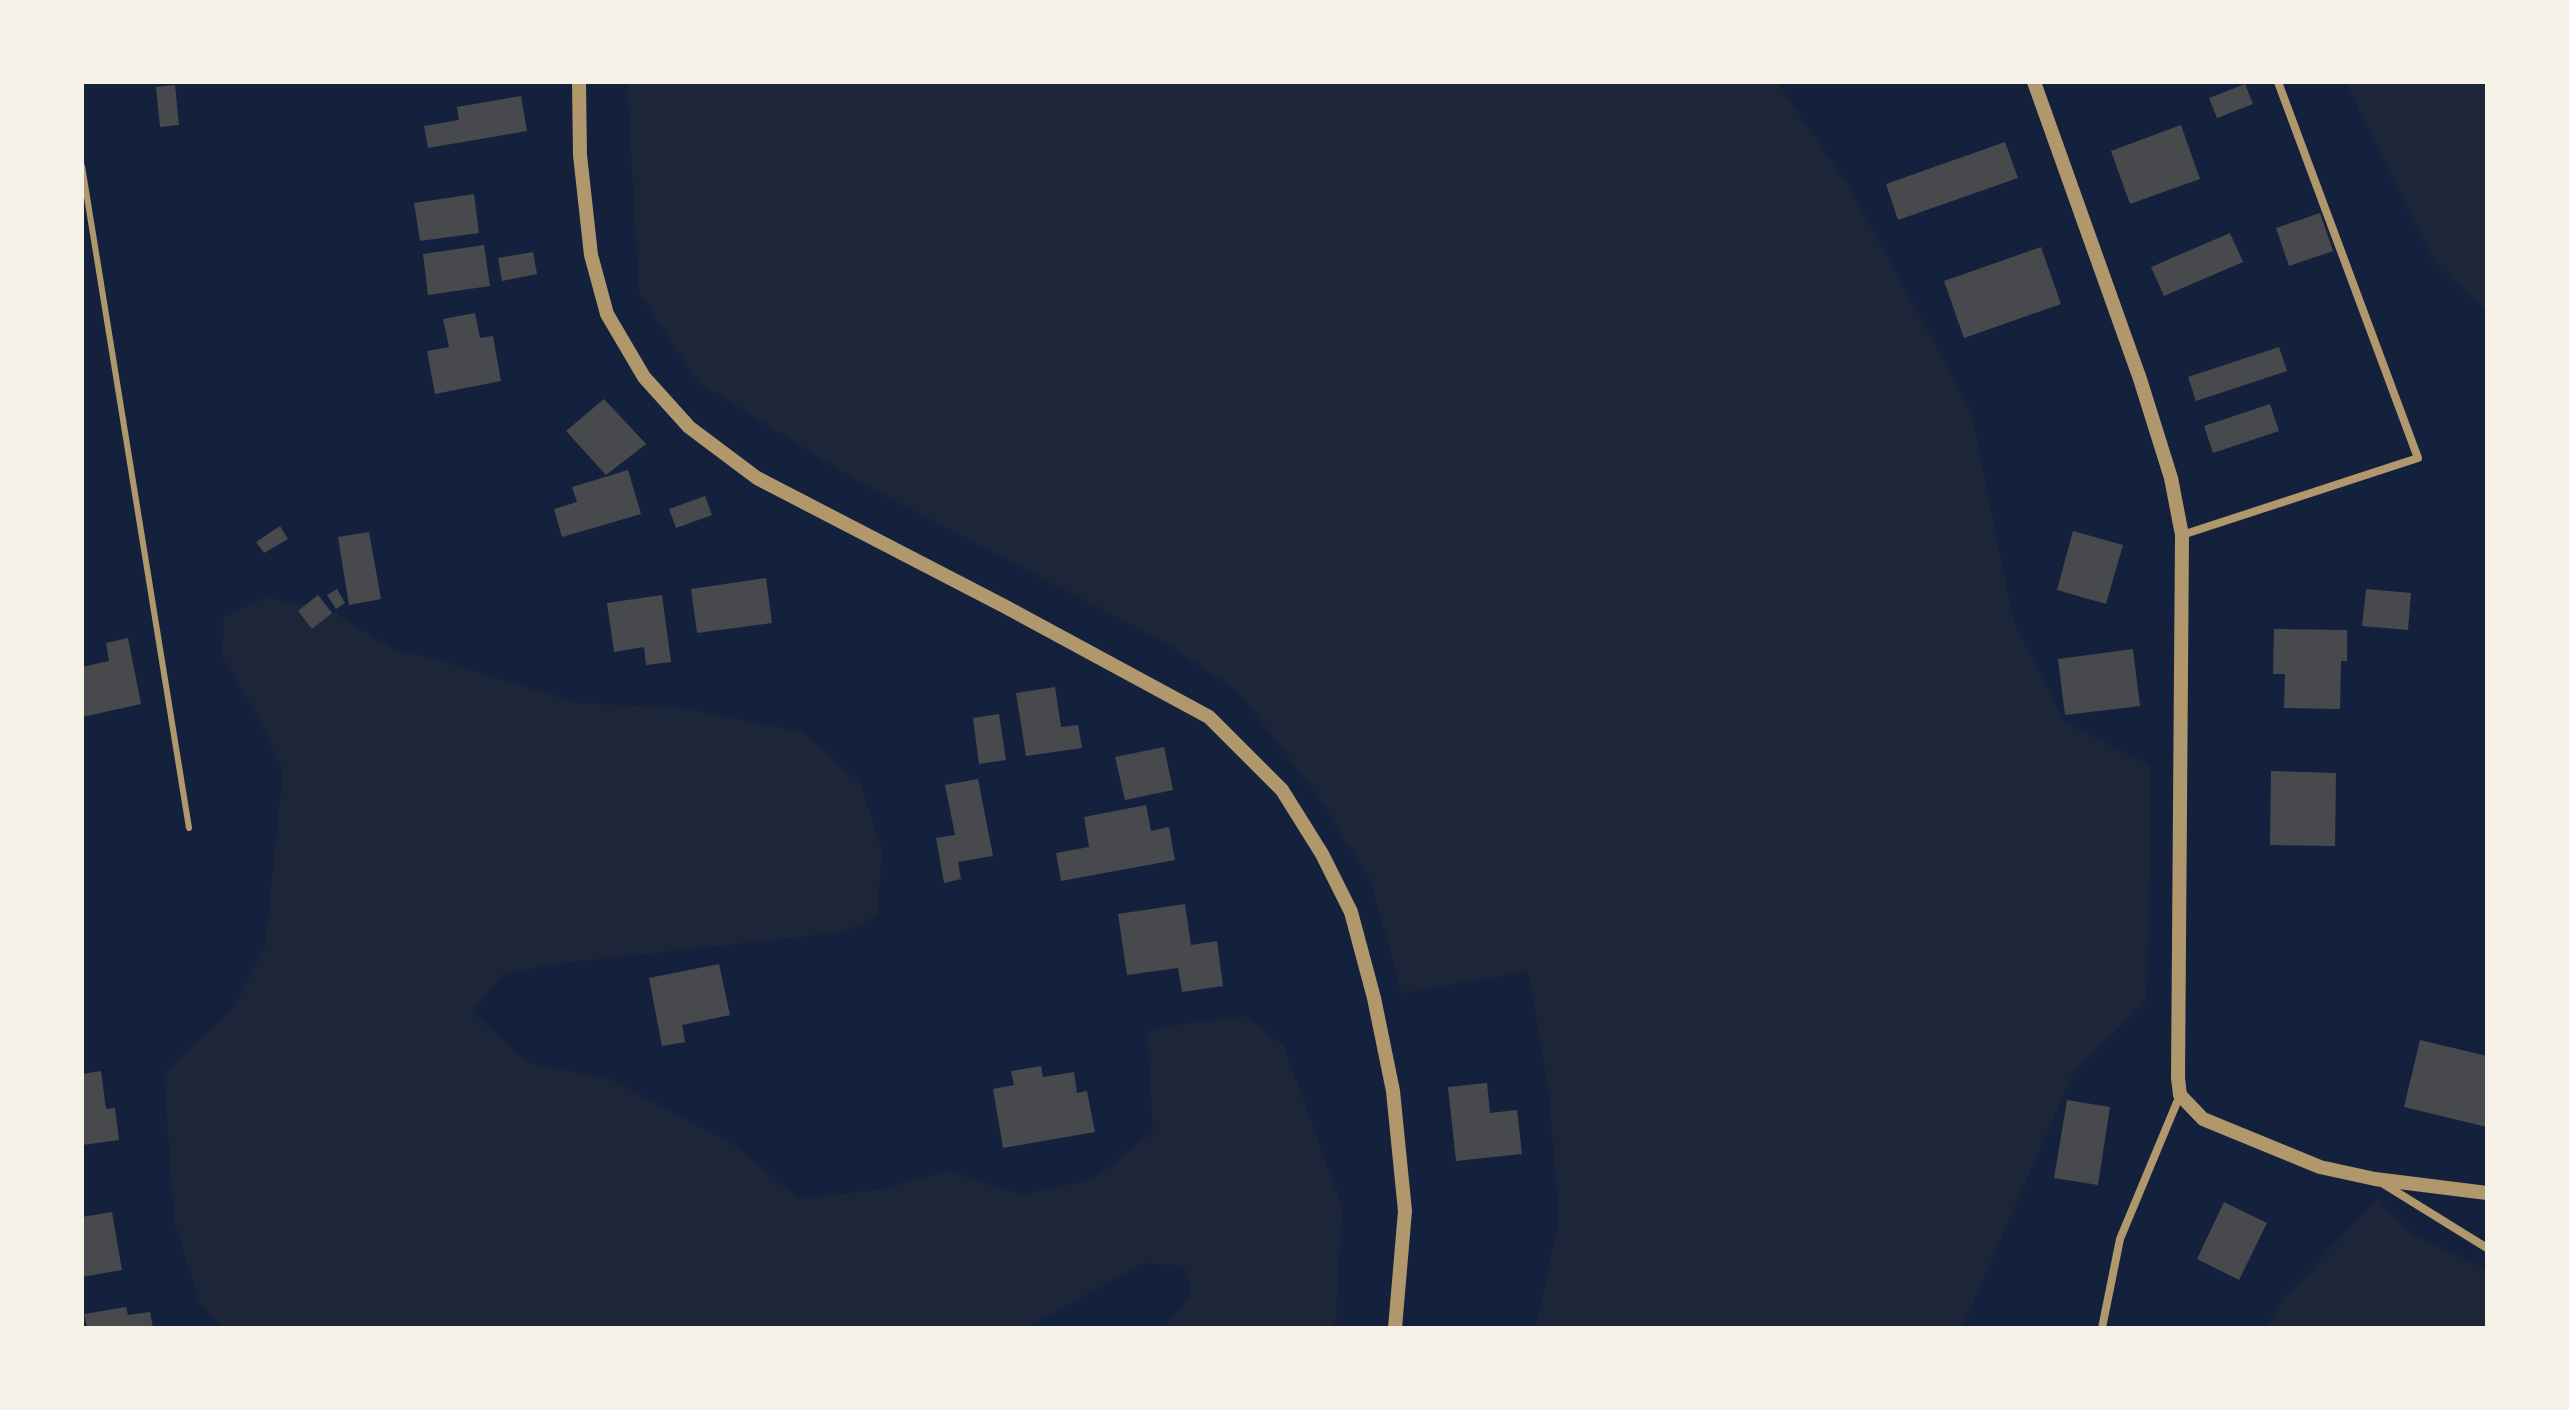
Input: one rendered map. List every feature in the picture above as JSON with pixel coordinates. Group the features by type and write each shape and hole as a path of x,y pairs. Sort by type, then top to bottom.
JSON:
{"street":[{"path":"579,82 580,155 591,255 607,314 644,377 689,427 757,478 1209,717 1282,790 1322,854 1351,912 1374,998 1393,1091 1405,1211 1395,1328"},
{"path":"2034,82 2140,379 2171,478 2182,535 2180,1095 2120,1239 2102,1328"},
{"path":"2182,535 2418,458 2278,82"},
{"path":"2180,1095 2203,1119 2320,1167 2375,1179 2487,1193"},
{"path":"2375,1179 2487,1248"}],"lane":[{"path":"82,166 189,828"}],"shaded area":[{"path":"627,82 1777,82 1850,188 1971,411 2014,623 2065,722 2151,766 2147,1001 2073,1073 1962,1328 1536,1328 1559,1220 1548,1088 1528,971 1402,993 1370,879 1315,792 1238,691 1166,643 857,481 698,382 639,292"},
{"path":"2345,82 2487,82 2487,311 2435,264"},
{"path":"264,598 326,608 395,650 442,661 577,703 679,708 803,732 860,783 882,851 877,916 844,932 564,963 504,973 472,1012 528,1063 610,1079 736,1146 799,1199 885,1189 947,1171 1022,1195 1094,1179 1153,1131 1147,1033 1169,1026 1245,1016 1284,1046 1342,1207 1333,1328 1166,1328 1168,1321 1190,1298 1191,1288 1184,1266 1144,1263 1026,1328 222,1328 199,1301 174,1221 164,1073 233,1009 265,946 283,771 256,713 222,656 224,617"},
{"path":"2378,1198 2412,1234 2487,1269 2487,1328 2266,1328 2285,1297"}],"building":[{"path":"2245,84 2253,104 2217,118 2209,98"},
{"path":"175,85 179,125 160,127 156,87"},
{"path":"521,96 527,131 428,148 424,126 459,120 457,107"},
{"path":"2181,125 2200,179 2130,204 2111,151"},
{"path":"2005,142 2018,178 1898,220 1886,184"},
{"path":"474,194 479,233 420,241 414,203"},
{"path":"2320,213 2333,251 2289,266 2276,228"},
{"path":"2230,233 2243,262 2164,296 2151,267"},
{"path":"484,245 490,286 428,295 423,254"},
{"path":"2041,247 2061,304 1964,338 1944,281"},
{"path":"533,252 537,274 502,281 498,258"},
{"path":"475,313 480,338 493,336 501,381 435,394 427,351 449,347 443,319"},
{"path":"2279,347 2287,371 2196,401 2188,377"},
{"path":"604,399 646,444 606,475 566,431"},
{"path":"2270,404 2279,431 2213,453 2204,426"},
{"path":"628,470 641,514 562,537 554,509 577,502 572,487"},
{"path":"705,496 712,515 676,528 669,509"},
{"path":"280,526 288,539 264,553 256,542"},
{"path":"2073,531 2123,545 2106,604 2057,590"},
{"path":"369,532 381,599 349,605 338,537"},
{"path":"766,578 772,623 697,633 691,589"},
{"path":"337,589 345,603 336,609 327,595"},
{"path":"2366,589 2411,593 2408,630 2362,626"},
{"path":"318,595 332,613 312,629 298,611"},
{"path":"662,595 671,662 646,665 644,647 614,652 607,603"},
{"path":"2274,629 2347,630 2347,661 2341,661 2340,709 2284,708 2285,674 2273,674"},
{"path":"128,638 141,704 82,717 82,667 109,661 106,643"},
{"path":"2133,649 2140,706 2065,715 2058,659"},
{"path":"1055,687 1061,727 1078,725 1082,748 1026,756 1016,693"},
{"path":"999,714 1006,760 979,764 973,718"},
{"path":"1164,747 1173,790 1125,800 1115,757"},
{"path":"2271,771 2336,773 2335,846 2270,845"},
{"path":"978,779 993,856 958,862 961,879 944,883 936,838 955,835 945,785"},
{"path":"1146,805 1151,831 1169,827 1175,860 1061,881 1056,853 1089,847 1084,817"},
{"path":"1185,904 1191,945 1217,941 1223,986 1182,992 1178,968 1127,975 1118,914"},
{"path":"719,964 730,1015 682,1025 685,1042 662,1046 649,978"},
{"path":"2420,1040 2487,1056 2487,1127 2404,1107"},
{"path":"1041,1066 1043,1077 1074,1072 1077,1093 1087,1091 1095,1132 1003,1148 993,1089 1014,1085 1011,1071"},
{"path":"101,1071 106,1109 115,1108 119,1140 82,1145 82,1074"},
{"path":"1487,1083 1490,1113 1517,1110 1522,1154 1456,1161 1448,1087"},
{"path":"2067,1100 2110,1107 2098,1185 2054,1178"},
{"path":"2224,1202 2267,1223 2239,1280 2197,1259"},
{"path":"112,1212 122,1270 82,1277 82,1217"},
{"path":"126,1307 128,1315 150,1312 153,1328 87,1328 84,1314"}]}
